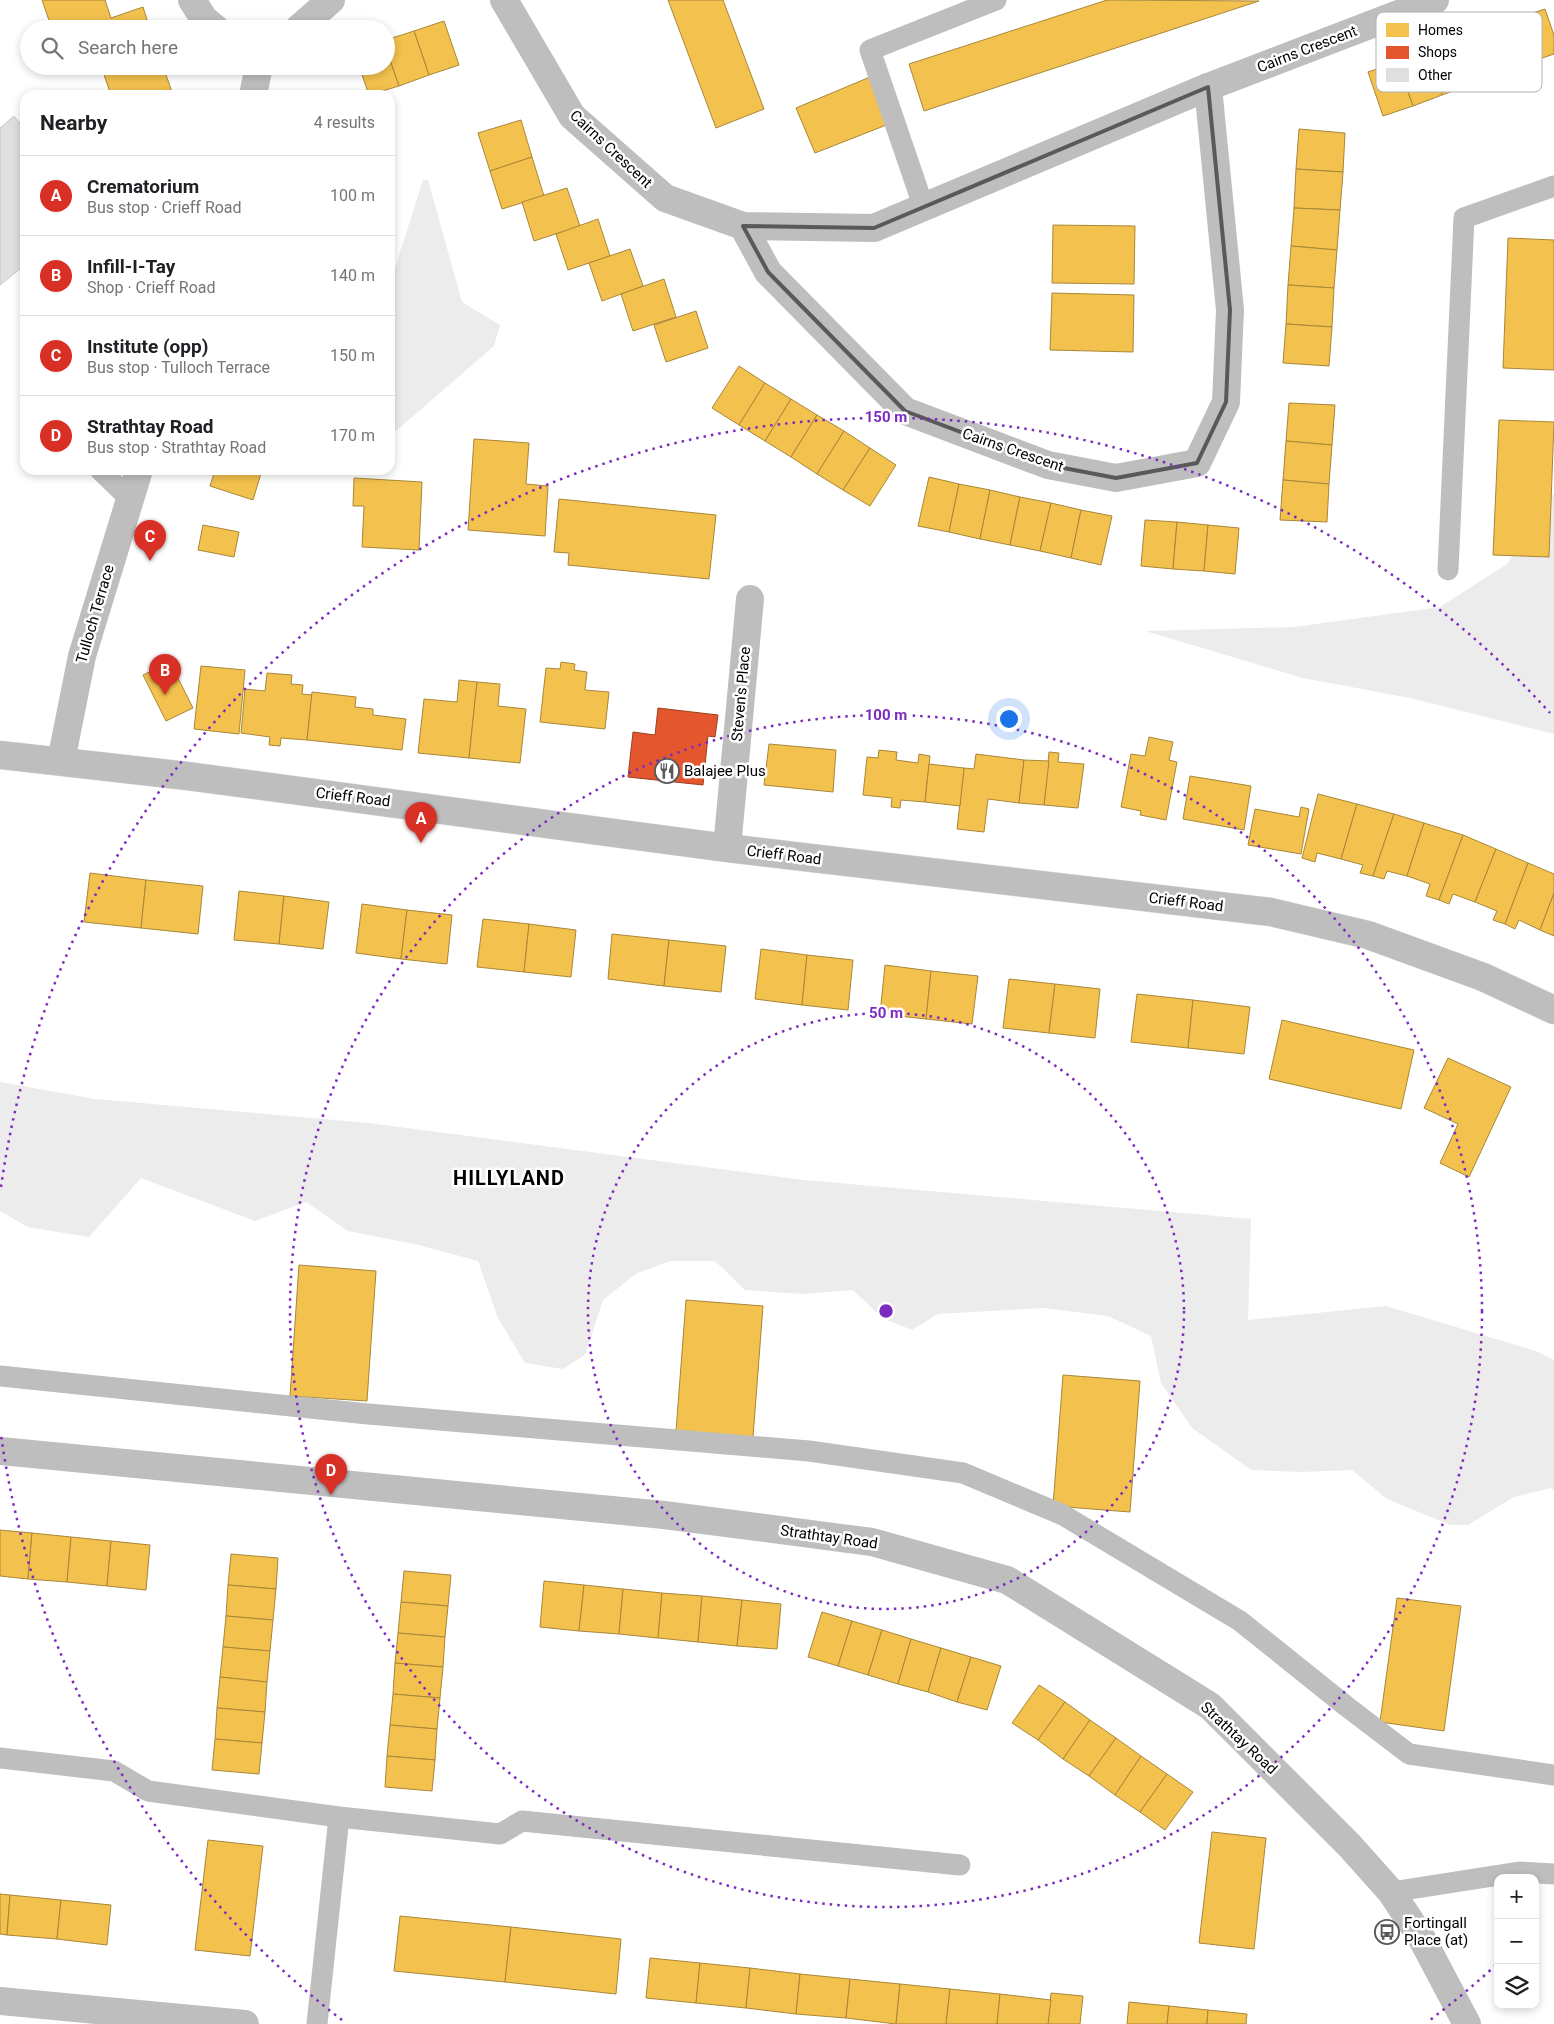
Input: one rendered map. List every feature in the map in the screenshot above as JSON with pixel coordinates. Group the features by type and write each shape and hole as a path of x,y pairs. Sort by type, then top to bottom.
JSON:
{"street":[{"path":"192,0 205,20"},
{"path":"308,20 331,0"},
{"name":"Cairns Crescent","path":"504,0 572,116 665,198 743,226 874,228 1208,87 1376,23"},
{"name":"Cairns Crescent","path":"1404,12 1435,0"},
{"path":"254,90 257,75"},
{"name":"Cairns Crescent","path":"743,226 768,272 904,411 1048,464 1116,478 1196,463 1226,402 1230,310 1208,87"},
{"name":"Tulloch Terrace","path":"61,761 82,656 137,475"},
{"name":"Steven's Place","path":"727,848 750,599"},
{"name":"Crieff Road","path":"0,755 402,804 727,848 1271,912 1368,935 1483,977 1554,1010"},
{"name":"Strathtay Road","path":"0,1451 684,1517 872,1542 1007,1580 1210,1706 1350,1846 1391,1892 1420,1937 1467,2024"},
{"path":"0,2001 65,2016 245,2024"}],"lane":[{"path":"924,208 870,50 996,0"},
{"path":"1448,570 1464,218 1554,186"},
{"path":"105,475 130,499"},
{"path":"0,1376 368,1414 809,1451 963,1473 1063,1515 1240,1621 1409,1754 1554,1775"},
{"path":"0,1758 114,1771 148,1791 339,1816 500,1834 522,1820 960,1865"},
{"path":"317,2024 339,1816"},
{"path":"1391,1892 1519,1872 1554,1874"}],"highlighted area":[{"path":"1208,87 1230,310 1226,402 1197,463 1116,478 1048,465 905,411 768,272 743,226 874,228"}],"shaded area":[{"path":"423,180 428,180 462,302 500,325 494,346 395,432 395,268"},
{"path":"1554,493 1554,734 1410,698 1303,678 1145,631 1294,627 1440,607 1507,564"},
{"path":"0,1082 95,1099 369,1123 804,1180 1251,1219 1248,1320 1386,1306 1536,1351 1554,1360 1554,1490 1551,1488 1514,1497 1468,1525 1450,1525 1387,1499 1352,1470 1301,1472 1251,1470 1192,1428 1161,1383 1151,1336 1108,1316 1043,1308 938,1314 912,1330 882,1318 853,1290 802,1294 745,1290 715,1261 671,1261 637,1273 603,1300 585,1355 563,1369 525,1363 498,1318 478,1261 419,1245 348,1231 306,1202 255,1221 141,1178 89,1237 28,1227 0,1211"}],"building: Homes":[{"path":"42,0 105,0 111,18 143,7 147,20 49,20"},
{"path":"668,0 723,0 764,109 716,128"},
{"path":"1107,0 1259,1 924,111 909,64"},
{"path":"1545,9 1554,35 1554,54 1542,58 1542,12 1536,12"},
{"path":"444,21 459,65 429,75 414,31"},
{"path":"414,31 429,75 399,86 395,75 395,37"},
{"path":"1376,69 1376,92 1408,92 1413,106 1383,116 1368,72"},
{"path":"104,75 166,75 171,90 109,90"},
{"path":"362,75 395,75 399,86 386,90 367,90"},
{"path":"870,77 889,124 815,153 796,108"},
{"path":"1408,92 1441,92 1442,95 1413,106"},
{"path":"521,120 532,157 490,171 478,133"},
{"path":"1299,129 1345,133 1343,172 1296,169"},
{"path":"532,157 544,196 502,209 490,171"},
{"path":"1296,169 1343,172 1340,210 1294,208"},
{"path":"567,188 580,226 534,241 522,202"},
{"path":"1294,208 1340,210 1337,250 1291,246"},
{"path":"598,219 610,256 568,270 556,234"},
{"path":"1053,225 1135,226 1134,284 1052,283"},
{"path":"1508,238 1554,240 1554,370 1503,368"},
{"path":"1291,246 1337,250 1334,288 1288,285"},
{"path":"630,249 643,286 602,301 589,263"},
{"path":"664,279 676,317 633,331 621,294"},
{"path":"1288,285 1334,288 1332,327 1286,324"},
{"path":"1052,293 1134,295 1133,352 1050,350"},
{"path":"696,311 708,348 666,362 654,325"},
{"path":"1286,324 1332,327 1329,366 1283,363"},
{"path":"739,366 765,383 739,425 712,408"},
{"path":"765,383 791,399 765,441 739,425"},
{"path":"791,399 817,415 791,457 765,441"},
{"path":"1289,403 1335,405 1332,445 1286,441"},
{"path":"817,415 844,431 817,474 791,457"},
{"path":"1499,420 1554,422 1549,557 1493,555"},
{"path":"844,431 870,448 843,490 817,474"},
{"path":"474,439 529,443 526,484 548,486 545,536 468,530"},
{"path":"1286,441 1332,445 1329,484 1283,480"},
{"path":"870,448 896,465 870,506 843,490"},
{"path":"213,475 260,475 253,500 210,486"},
{"path":"929,477 959,484 949,532 918,526"},
{"path":"354,478 422,482 419,550 362,547 364,506 353,506"},
{"path":"1283,480 1329,484 1327,522 1280,520"},
{"path":"959,484 990,490 980,539 949,532"},
{"path":"990,490 1020,497 1010,545 980,539"},
{"path":"1020,497 1051,503 1040,551 1010,545"},
{"path":"559,499 716,515 709,579 568,565 569,553 554,552"},
{"path":"1051,503 1081,510 1071,558 1040,551"},
{"path":"1081,510 1112,516 1101,565 1071,558"},
{"path":"1145,520 1177,522 1173,569 1141,566"},
{"path":"1177,522 1208,525 1204,571 1173,569"},
{"path":"203,525 239,532 234,557 198,550"},
{"path":"1208,525 1239,528 1235,574 1204,571"},
{"path":"170,662 193,708 166,721 143,675"},
{"path":"561,662 575,664 574,670 587,672 585,690 609,692 605,729 540,722 546,668 560,669"},
{"path":"201,666 245,670 239,734 194,729"},
{"path":"267,673 292,675 291,684 303,685 302,694 312,695 307,740 281,738 280,746 269,745 270,737 241,733 245,689 265,691"},
{"path":"459,680 477,682 469,758 418,753 424,699 457,702"},
{"path":"477,682 500,684 498,706 526,709 520,763 469,758"},
{"path":"312,692 356,697 355,707 373,709 373,715 406,719 402,750 307,740"},
{"path":"1149,737 1173,742 1169,760 1177,762 1166,820 1140,815 1141,811 1121,807 1131,754 1145,756"},
{"path":"769,744 836,750 833,792 764,785"},
{"path":"879,750 897,752 896,760 918,763 919,754 930,756 925,802 901,800 900,808 891,807 892,798 863,795 867,757 878,758"},
{"path":"1049,752 1059,753 1058,762 1084,764 1078,808 1044,805"},
{"path":"976,754 1024,760 1019,803 988,799 984,832 957,829 964,768 974,769"},
{"path":"1024,760 1049,761 1044,805 1019,803"},
{"path":"929,764 964,768 960,806 925,802"},
{"path":"1190,776 1251,786 1244,830 1183,819"},
{"path":"1318,794 1357,804 1341,859 1317,853 1315,862 1302,858"},
{"path":"1357,804 1394,814 1373,876 1360,873 1363,865 1341,859"},
{"path":"1301,807 1309,809 1301,854 1248,845 1255,809 1299,817"},
{"path":"1394,814 1424,823 1407,876 1387,871 1384,879 1373,876"},
{"path":"1424,823 1463,835 1439,900 1426,896 1430,884 1407,876"},
{"path":"1463,835 1496,849 1475,902 1453,894 1449,904 1439,900"},
{"path":"1496,849 1528,863 1505,924 1493,920 1497,911 1475,902"},
{"path":"1528,863 1554,874 1554,893 1540,930 1519,920 1515,929 1505,924"},
{"path":"90,873 146,880 141,928 84,922"},
{"path":"146,880 203,886 198,934 141,928"},
{"path":"239,891 284,896 279,944 234,940"},
{"path":"1554,893 1554,936 1540,930"},
{"path":"284,896 329,902 323,949 279,944"},
{"path":"362,904 407,910 401,959 356,953"},
{"path":"407,910 452,915 447,964 401,959"},
{"path":"483,919 529,924 524,972 477,967"},
{"path":"529,924 576,930 571,977 524,972"},
{"path":"612,934 669,940 664,986 608,979"},
{"path":"669,940 726,946 721,992 664,986"},
{"path":"761,949 807,955 802,1005 755,999"},
{"path":"807,955 853,960 848,1010 802,1005"},
{"path":"885,965 931,971 926,1019 880,1014"},
{"path":"931,971 978,976 972,1024 926,1019"},
{"path":"1009,979 1055,984 1049,1033 1003,1028"},
{"path":"1055,984 1100,989 1095,1038 1049,1033"},
{"path":"1137,994 1193,1000 1188,1048 1131,1042"},
{"path":"1193,1000 1250,1007 1244,1054 1188,1048"},
{"path":"1282,1020 1414,1050 1401,1109 1269,1079"},
{"path":"1448,1058 1511,1087 1469,1177 1440,1163 1458,1124 1424,1108"},
{"path":"299,1265 376,1271 367,1401 290,1396"},
{"path":"686,1300 763,1306 753,1437 676,1431"},
{"path":"1063,1375 1140,1381 1130,1512 1053,1506"},
{"path":"0,1530 32,1533 28,1579 0,1576"},
{"path":"32,1533 71,1537 67,1582 28,1579"},
{"path":"71,1537 111,1541 107,1586 67,1582"},
{"path":"111,1541 150,1545 146,1590 107,1586"},
{"path":"231,1554 278,1558 276,1589 228,1585"},
{"path":"404,1571 451,1575 448,1606 401,1602"},
{"path":"544,1581 584,1585 579,1631 540,1627"},
{"path":"228,1585 276,1589 273,1620 226,1616"},
{"path":"584,1585 623,1589 619,1634 579,1631"},
{"path":"623,1589 662,1593 658,1638 619,1634"},
{"path":"662,1593 702,1596 698,1642 658,1638"},
{"path":"702,1596 742,1600 737,1646 698,1642"},
{"path":"1397,1598 1461,1606 1444,1731 1380,1722"},
{"path":"742,1600 781,1604 777,1649 737,1646"},
{"path":"401,1602 448,1606 445,1637 398,1633"},
{"path":"822,1612 852,1621 838,1666 808,1657"},
{"path":"226,1616 273,1620 270,1651 223,1647"},
{"path":"852,1621 882,1630 868,1675 838,1666"},
{"path":"882,1630 911,1639 898,1684 868,1675"},
{"path":"398,1633 445,1637 443,1667 395,1663"},
{"path":"911,1639 941,1648 928,1692 898,1684"},
{"path":"223,1647 270,1651 267,1682 220,1677"},
{"path":"941,1648 971,1657 957,1702 928,1692"},
{"path":"971,1657 1001,1666 987,1710 957,1702"},
{"path":"395,1663 443,1667 440,1698 393,1694"},
{"path":"220,1677 267,1682 265,1712 217,1708"},
{"path":"1039,1685 1065,1702 1038,1740 1012,1723"},
{"path":"393,1694 440,1698 437,1729 390,1725"},
{"path":"1065,1702 1090,1720 1063,1759 1038,1740"},
{"path":"217,1708 265,1712 262,1743 215,1739"},
{"path":"1090,1720 1116,1738 1089,1776 1063,1759"},
{"path":"390,1725 437,1729 435,1760 387,1756"},
{"path":"1116,1738 1141,1756 1115,1795 1089,1776"},
{"path":"215,1739 262,1743 259,1774 212,1770"},
{"path":"387,1756 435,1760 432,1791 385,1787"},
{"path":"1141,1756 1167,1774 1140,1812 1115,1795"},
{"path":"1167,1774 1193,1792 1165,1830 1140,1812"},
{"path":"1212,1832 1266,1838 1254,1949 1199,1943"},
{"path":"208,1840 263,1846 250,1956 195,1950"},
{"path":"0,1894 10,1895 7,1935 0,1934"},
{"path":"10,1895 61,1900 57,1939 7,1935"},
{"path":"61,1900 111,1905 107,1945 57,1939"},
{"path":"400,1916 511,1927 505,1982 394,1971"},
{"path":"511,1927 621,1939 616,1994 505,1982"},
{"path":"650,1958 700,1963 696,2003 646,1998"},
{"path":"700,1963 750,1968 746,2008 696,2003"},
{"path":"750,1968 800,1974 796,2014 746,2008"},
{"path":"800,1974 850,1979 846,2018 796,2014"},
{"path":"850,1979 900,1984 896,2024 846,2018"},
{"path":"900,1984 950,1989 946,2024 896,2024"},
{"path":"950,1989 1000,1994 997,2024 946,2024"},
{"path":"1051,1993 1083,1996 1080,2024 1048,2024"},
{"path":"1000,1994 1051,2000 1048,2024 997,2024"},
{"path":"1129,2002 1169,2006 1167,2024 1127,2024"},
{"path":"1169,2006 1208,2010 1207,2024 1167,2024"},
{"path":"1208,2010 1247,2014 1246,2024 1207,2024"}],"building: Shops":[{"path":"658,708 718,715 715,737 708,736 703,785 628,777 633,732 655,735"}],"building: Other":[{"path":"14,116 20,124 20,269 0,285 0,128"}],"place":[{"name":"Institute (opp)","path":"150,561"},
{"name":"Infill-I-Tay","path":"165,695"},
{"name":"Balajee Plus","path":"667,771"},
{"name":"Crematorium","path":"421,843"},
{"name":"Strathtay Road","path":"331,1495"},
{"name":"Fortingall Place (at)","path":"1387,1932"}],"district":[{"name":"HILLYLAND","path":"509,1178"}]}
